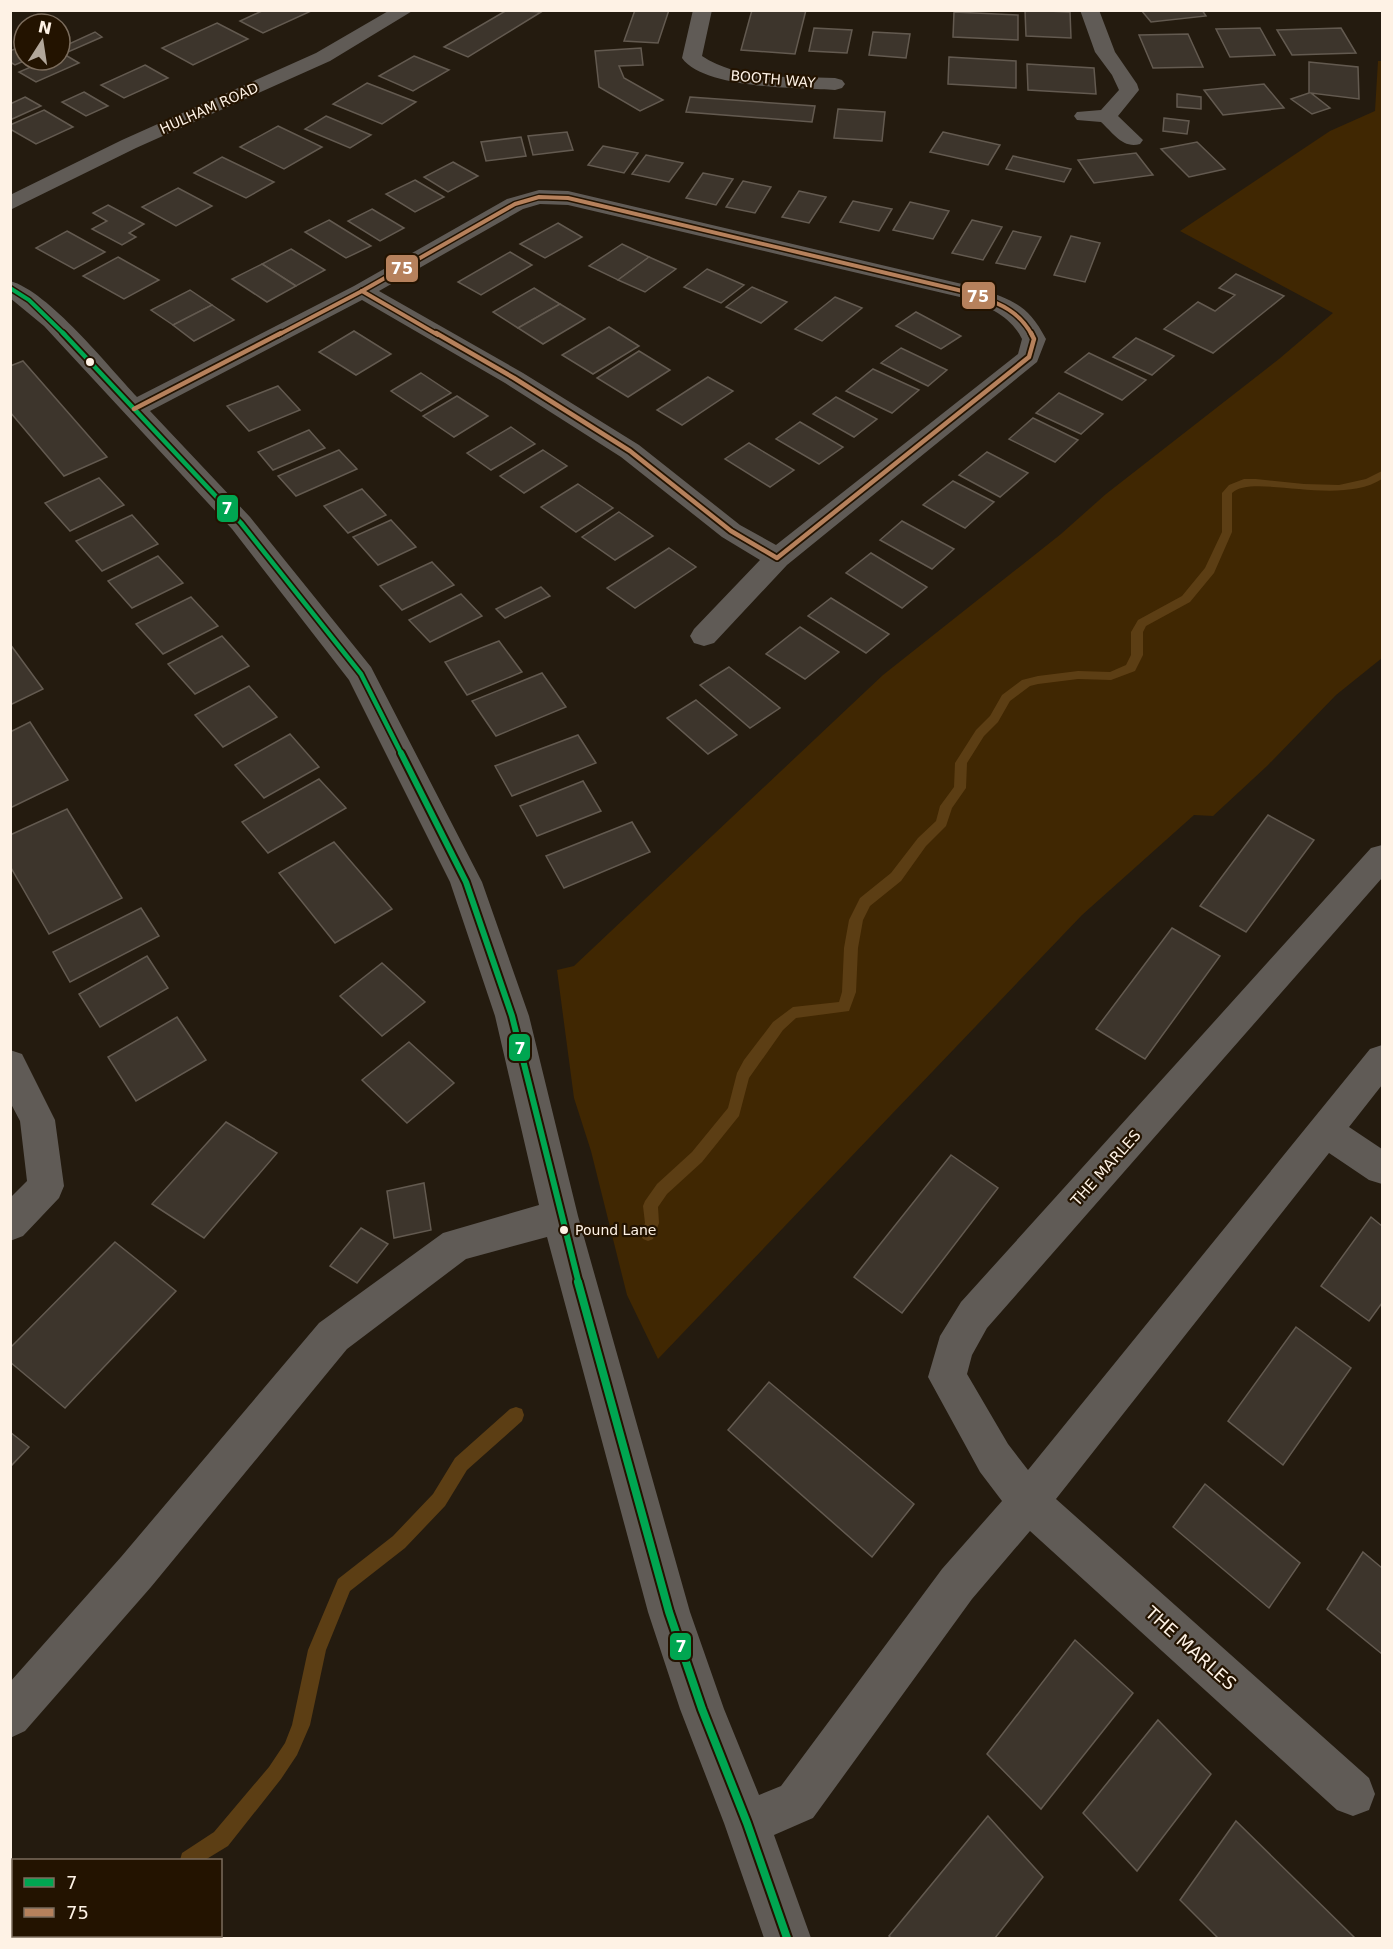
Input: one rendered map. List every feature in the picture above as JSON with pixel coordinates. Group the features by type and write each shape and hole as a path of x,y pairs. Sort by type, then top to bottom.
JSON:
{"street":[{"name":"HULHAM ROAD","path":"10,204 129,144 323,57 405,10"},
{"name":"BOOTH WAY","path":"703,10 692,58 700,66 721,74 835,84"},
{"path":"1089,10 1096,23 1105,52 1126,80 1129,90 1120,103 1106,116"},
{"path":"1084,116 1106,116 1133,140"},
{"path":"134,409 362,291 515,204 539,197 568,198 971,293 1000,304 1024,320 1034,339 1029,357 777,558 704,636"},
{"path":"10,288 29,300 52,321 241,523 361,674 466,882 512,1016 560,1216 669,1612 702,1709 747,1823 787,1938"},
{"path":"362,291 514,378 630,451 731,531 777,558"},
{"name":"THE MARLES","path":"1353,1794 1028,1502 994,1458 947,1377 954,1349 974,1314 1383,857"},
{"path":"747,1823 796,1802 957,1584 1028,1502 1383,1060"},
{"path":"10,1065 37,1120 46,1186 10,1224"},
{"path":"1327,1132 1383,1168"},
{"path":"10,1716 136,1572 333,1336 456,1245 560,1216"}],"shaded area":[{"path":"1378,61 1382,61 1382,658 1336,695 1267,766 1213,816 1194,815 1082,915 658,1359 627,1295 591,1151 574,1098 557,970 574,966 883,675 1061,534 1106,494 1279,359 1333,313 1180,231 1330,131 1375,111"}],"building":[{"path":"264,10 305,10 309,12 263,33 240,21"},
{"path":"507,10 541,12 468,57 444,47"},
{"path":"635,10 669,10 658,43 624,41"},
{"path":"752,10 806,10 795,54 741,50"},
{"path":"1025,10 1070,12 1071,38 1026,36"},
{"path":"1141,10 1202,10 1206,16 1151,22"},
{"path":"954,12 1018,15 1018,40 953,37"},
{"path":"217,23 248,39 193,65 162,48"},
{"path":"814,28 852,30 847,53 809,51"},
{"path":"1260,28 1275,55 1230,57 1216,29"},
{"path":"1341,28 1356,53 1292,55 1277,30"},
{"path":"95,32 102,37 72,50 72,43"},
{"path":"873,32 910,34 906,58 869,55"},
{"path":"1188,34 1203,67 1153,68 1139,35"},
{"path":"641,48 643,65 619,66 624,78 663,100 640,111 599,87 595,51"},
{"path":"12,50 12,63 10,62 10,51"},
{"path":"414,56 449,70 413,91 379,76"},
{"path":"949,57 1016,61 1016,88 948,84"},
{"path":"72,59 79,63 72,66"},
{"path":"1309,62 1358,67 1359,99 1311,93 1330,108 1312,114 1291,99 1309,93"},
{"path":"1027,64 1094,68 1096,94 1028,90"},
{"path":"145,65 168,78 124,98 101,85"},
{"path":"19,72 59,72 36,82"},
{"path":"367,83 416,102 382,124 333,104"},
{"path":"1264,84 1284,108 1223,115 1204,90"},
{"path":"84,92 108,106 86,116 62,102"},
{"path":"1177,94 1201,97 1201,109 1177,107"},
{"path":"25,97 41,106 10,120 10,104"},
{"path":"690,97 815,106 812,122 686,112"},
{"path":"838,109 885,112 882,141 834,138"},
{"path":"44,110 73,127 36,144 10,129 10,125"},
{"path":"326,116 371,135 350,148 305,129"},
{"path":"1164,118 1189,121 1187,134 1163,131"},
{"path":"278,126 322,147 284,169 240,147"},
{"path":"567,132 573,150 533,155 528,136"},
{"path":"943,132 1000,145 988,165 930,152"},
{"path":"521,137 526,156 486,161 481,142"},
{"path":"1197,142 1225,169 1189,177 1161,149"},
{"path":"603,146 638,153 624,173 588,165"},
{"path":"1136,153 1153,175 1094,183 1078,160"},
{"path":"646,155 683,163 669,182 632,174"},
{"path":"1013,156 1071,169 1064,182 1006,169"},
{"path":"222,157 274,182 246,198 194,173"},
{"path":"453,162 478,176 448,192 424,177"},
{"path":"703,173 733,179 716,205 686,198"},
{"path":"415,180 444,197 415,212 386,194"},
{"path":"743,181 771,187 755,213 726,207"},
{"path":"178,188 212,206 176,226 142,207"},
{"path":"799,191 826,197 809,223 782,217"},
{"path":"853,201 892,209 879,231 840,222"},
{"path":"910,202 949,211 933,239 893,230"},
{"path":"108,205 144,224 129,233 136,237 122,245 92,229 107,221 93,213"},
{"path":"372,209 404,228 380,241 348,221"},
{"path":"329,220 371,246 346,258 305,232"},
{"path":"972,220 1002,227 983,260 952,253"},
{"path":"558,223 582,237 545,258 520,244"},
{"path":"67,231 105,252 74,269 36,248"},
{"path":"1013,231 1041,237 1025,269 996,263"},
{"path":"1071,236 1100,243 1085,282 1054,275"},
{"path":"622,244 649,257 618,280 589,266"},
{"path":"291,249 325,270 296,286 262,264"},
{"path":"510,252 532,265 481,295 458,282"},
{"path":"118,257 159,280 124,299 83,276"},
{"path":"649,257 676,269 645,292 618,280"},
{"path":"262,264 296,286 267,302 232,279"},
{"path":"707,269 744,285 721,303 684,287"},
{"path":"1236,274 1284,296 1213,353 1164,329 1198,302 1215,311 1235,295 1219,288"},
{"path":"752,287 787,302 761,323 726,307"},
{"path":"534,288 560,304 518,328 493,312"},
{"path":"190,290 212,305 173,325 151,310"},
{"path":"835,297 862,308 822,341 795,329"},
{"path":"560,304 585,319 543,344 518,328"},
{"path":"212,305 234,320 194,341 173,325"},
{"path":"916,312 961,336 941,349 896,326"},
{"path":"609,327 639,346 593,374 562,355"},
{"path":"354,331 391,354 356,375 319,352"},
{"path":"1136,338 1174,356 1152,375 1113,357"},
{"path":"901,348 947,370 928,386 881,363"},
{"path":"639,351 670,370 628,397 597,378"},
{"path":"1089,353 1146,380 1122,400 1065,372"},
{"path":"23,361 107,457 64,476 10,412 10,366"},
{"path":"873,369 919,390 892,413 846,391"},
{"path":"421,373 451,393 421,411 391,391"},
{"path":"708,377 733,391 682,425 657,410"},
{"path":"278,386 300,410 249,431 227,406"},
{"path":"1059,393 1103,414 1081,434 1036,413"},
{"path":"457,396 488,416 454,437 423,416"},
{"path":"836,397 877,419 854,437 813,414"},
{"path":"1033,418 1078,440 1055,462 1009,439"},
{"path":"800,422 843,447 819,464 776,439"},
{"path":"511,427 535,444 491,470 467,453"},
{"path":"309,430 325,448 273,470 258,452"},
{"path":"749,443 794,470 770,487 725,459"},
{"path":"339,450 357,469 296,496 278,476"},
{"path":"543,450 567,466 524,493 500,476"},
{"path":"987,452 1028,473 1000,497 959,475"},
{"path":"99,478 124,505 70,531 45,503"},
{"path":"953,481 994,502 965,528 923,505"},
{"path":"578,484 613,508 576,532 541,507"},
{"path":"362,489 386,515 348,533 324,506"},
{"path":"619,512 653,536 615,560 582,537"},
{"path":"132,515 158,544 102,571 76,541"},
{"path":"391,520 416,547 378,565 353,537"},
{"path":"902,521 954,549 932,569 880,540"},
{"path":"669,548 696,567 635,608 607,588"},
{"path":"871,553 927,587 902,608 846,573"},
{"path":"158,556 183,583 132,608 108,581"},
{"path":"432,562 454,585 402,610 380,586"},
{"path":"541,587 550,596 505,618 496,609"},
{"path":"461,594 482,616 430,642 409,620"},
{"path":"191,597 218,626 163,654 136,624"},
{"path":"831,598 889,634 866,653 808,616"},
{"path":"800,627 839,652 805,679 766,654"},
{"path":"222,636 249,666 195,694 168,664"},
{"path":"499,641 522,672 467,695 445,662"},
{"path":"10,644 43,689 10,705"},
{"path":"729,667 780,708 750,728 700,685"},
{"path":"542,673 566,707 496,736 472,701"},
{"path":"249,686 277,717 223,747 195,715"},
{"path":"696,700 737,735 708,754 667,718"},
{"path":"30,722 68,780 10,808 10,732"},
{"path":"290,734 319,767 264,798 235,765"},
{"path":"578,735 596,763 512,796 495,766"},
{"path":"319,779 346,808 268,853 242,822"},
{"path":"583,781 601,811 537,836 520,806"},
{"path":"67,809 122,898 49,934 10,866 10,835"},
{"path":"1268,815 1314,840 1246,932 1200,906"},
{"path":"632,822 650,852 564,888 546,856"},
{"path":"334,842 392,909 335,943 279,873"},
{"path":"141,908 159,936 70,982 53,952"},
{"path":"1172,928 1220,956 1145,1059 1096,1029"},
{"path":"147,956 168,988 100,1027 79,994"},
{"path":"382,963 425,1002 382,1036 340,996"},
{"path":"177,1017 206,1060 136,1101 108,1057"},
{"path":"409,1042 454,1083 407,1123 362,1080"},
{"path":"226,1122 277,1153 204,1238 152,1204"},
{"path":"951,1155 998,1188 902,1313 854,1277"},
{"path":"424,1183 431,1230 394,1238 387,1191"},
{"path":"1371,1217 1382,1226 1382,1303 1369,1321 1321,1286"},
{"path":"361,1228 388,1244 357,1283 330,1266"},
{"path":"115,1242 176,1291 65,1408 10,1362 10,1348"},
{"path":"1296,1327 1351,1368 1283,1465 1228,1421"},
{"path":"769,1382 914,1504 872,1557 728,1430"},
{"path":"10,1432 29,1447 10,1467"},
{"path":"1205,1484 1300,1563 1269,1608 1173,1527"},
{"path":"1363,1552 1382,1568 1382,1654 1327,1609"},
{"path":"1075,1640 1133,1693 1041,1809 987,1754"},
{"path":"1158,1720 1211,1774 1137,1871 1083,1813"},
{"path":"988,1816 1043,1877 995,1938 891,1938 889,1936"},
{"path":"1236,1821 1355,1938 1218,1938 1180,1900"}],"waterway":[{"path":"648,1234 652,1223 650,1206 662,1189 697,1157 734,1111 742,1077 778,1026 793,1013 844,1007 849,992 851,948 856,920 865,902 896,877 922,842 942,823 946,806 960,788 961,763 980,733 994,719 1006,698 1026,683 1038,680 1078,675 1111,676 1131,668 1137,655 1137,632 1142,623 1186,599 1210,570 1227,532 1227,493 1236,485 1256,482 1339,488 1370,482 1382,474"},
{"path":"191,1859 221,1839 275,1773 291,1749 301,1725 317,1650 344,1585 399,1542 439,1500 461,1464 516,1415"}],"transit line":[{"name":"75","path":"134,409 362,291 515,204 539,197 568,198 971,293 1000,304 1024,320 1034,339 1029,357 777,558 731,531 630,451 514,378 362,291"},
{"name":"7","path":"10,288 29,300 52,321 241,523 361,674 466,882 512,1016 560,1216 669,1612 702,1709 747,1823 787,1938"}],"place":[{"name":"Pound Lane","path":"564,1230"}]}
